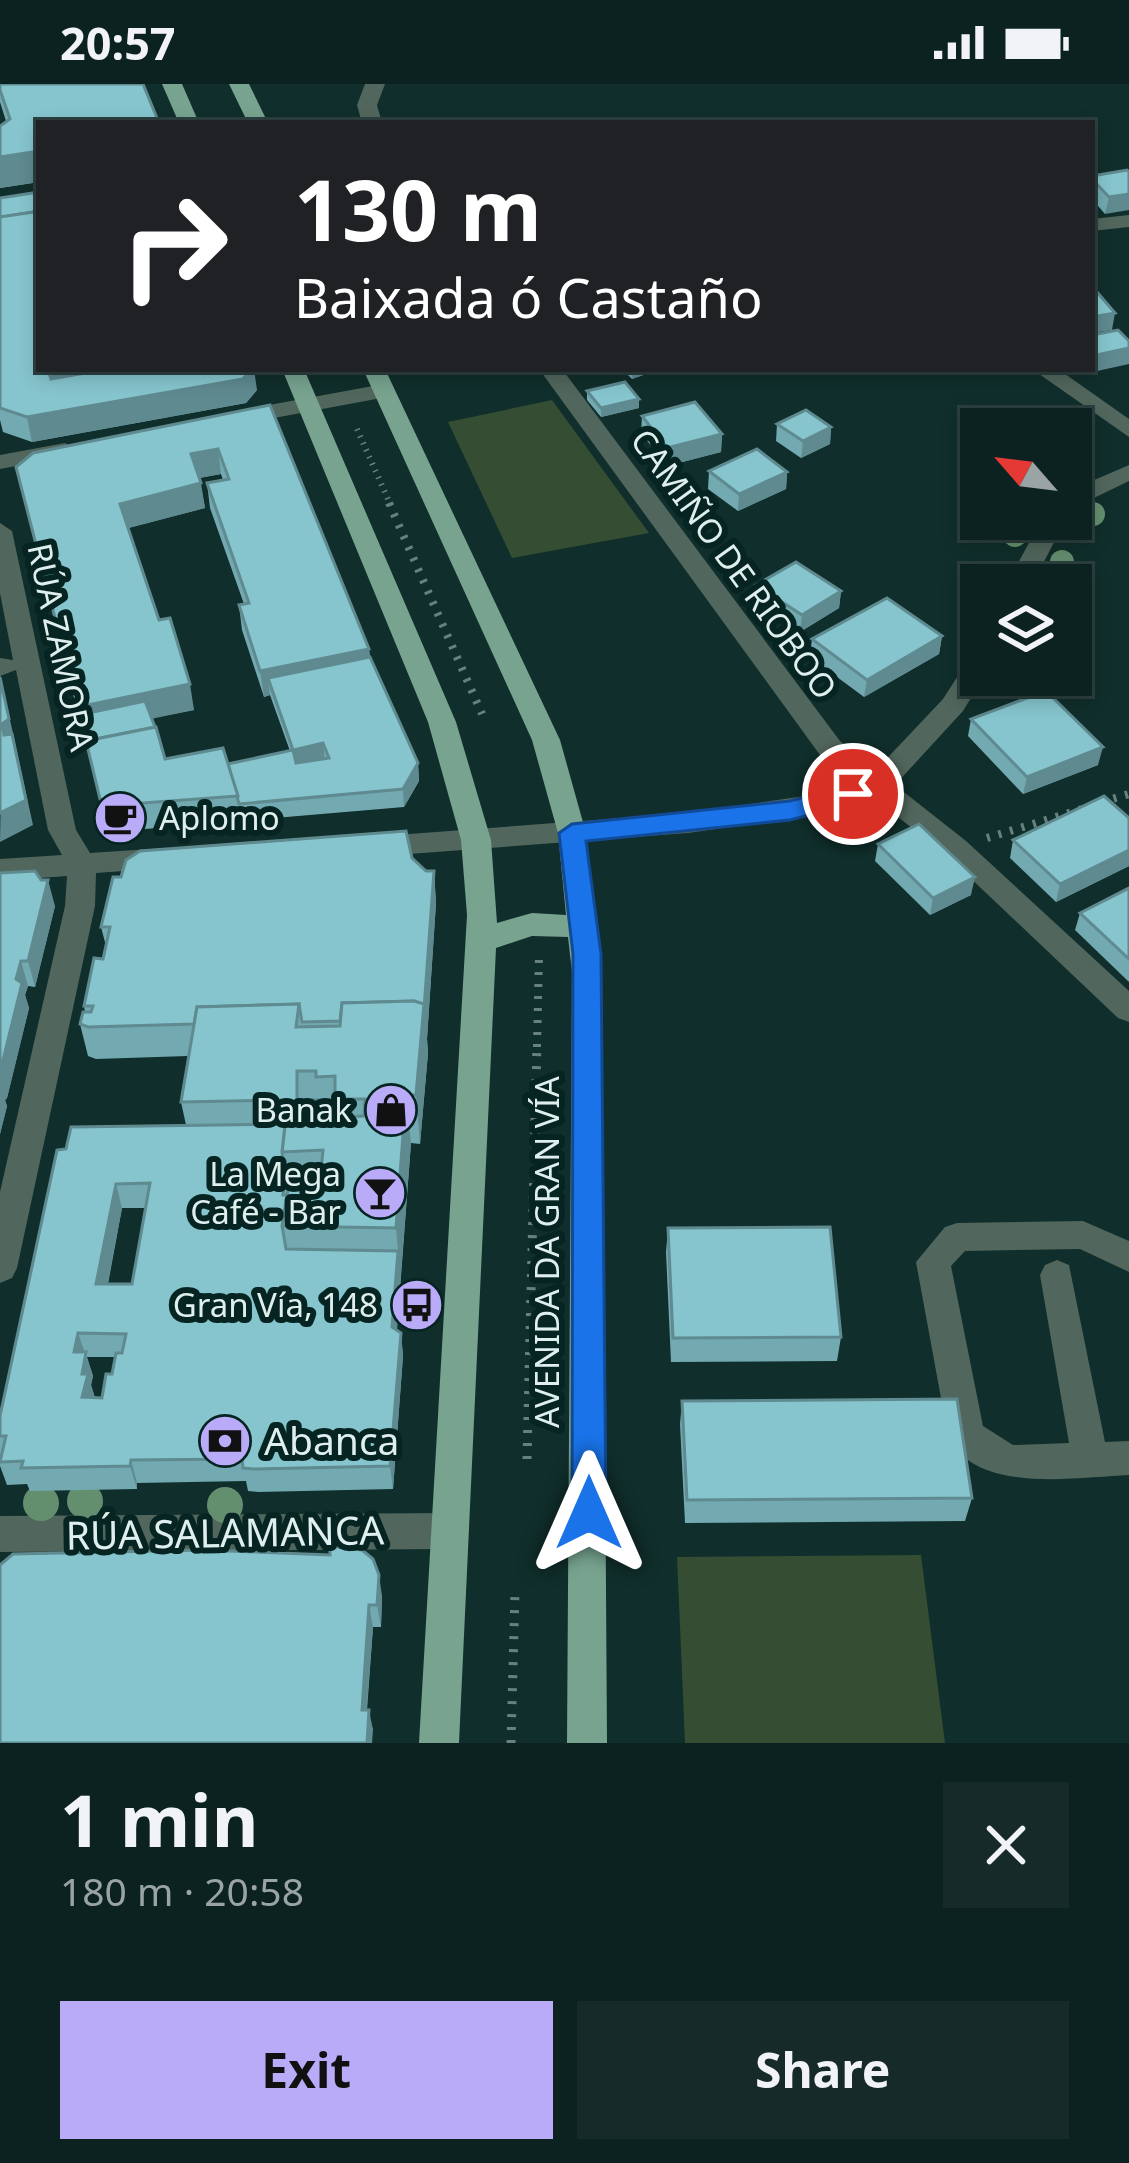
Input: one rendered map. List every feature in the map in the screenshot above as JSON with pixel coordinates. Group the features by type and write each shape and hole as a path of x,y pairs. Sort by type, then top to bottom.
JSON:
{"main road":[{"path":"172,84 188,120"},
{"path":"239,84 257,120"},
{"path":"294,372 442,722 476,840 480,941 439,1743"},
{"name":"AVENIDA DA GRAN VÍA","path":"379,380 546,740 572,833 586,931 587,1743"},
{"path":"480,941 521,924 556,921 586,931"}],"street":[{"path":"371,120 368,105 375,84"},
{"path":"1095,225 1129,220"},
{"name":"CAMIÑO DE RIOBOO","path":"552,372 801,716 830,748 956,848 1129,1010"},
{"path":"1047,372 1129,430"},
{"path":"218,421 307,404 379,380"},
{"path":"0,462 90,445"},
{"path":"1092,487 1129,472"},
{"name":"RÚA ZAMORA","path":"0,531 62,830 82,863 80,906 0,1268"},
{"path":"338,849 572,833 790,811 878,786 960,694"},
{"path":"0,870 200,856"},
{"path":"1129,1257 1082,1235 957,1237 933,1262 966,1436 1009,1462 1129,1458"},
{"path":"1057,1275 1090,1460"},
{"name":"RÚA SALAMANCA","path":"0,1534 450,1531"}],"path":[{"path":"357,429 482,714"},
{"path":"956,848 1129,794"},
{"path":"527,1459 539,955"},
{"path":"511,1743 514,1592"}],"green space":[{"path":"552,400 649,533 512,558 448,422"},
{"path":"921,1555 945,1743 685,1743 677,1557"}],"building":[{"path":"0,84 143,84 158,120 36,120 36,151 0,157 0,126 10,119"},
{"path":"1127,170 1129,194 1109,197 1095,182 1095,175"},
{"path":"36,192 36,217 34,212 0,217 0,198"},
{"path":"34,212 36,372 49,372 51,379 91,372 249,372 243,379 27,417 0,408 0,217"},
{"path":"1097,292 1115,313 1095,316"},
{"path":"1118,330 1129,341 1129,348 1095,355 1095,334"},
{"path":"625,382 639,399 601,408 587,391"},
{"path":"695,402 722,434 667,448 642,416"},
{"path":"270,405 369,649 260,671 239,605 249,603 207,483 229,479 218,449 191,454 201,483 120,504 159,620 170,618 190,684 78,707 16,467 33,453"},
{"path":"806,410 831,427 803,441 777,424"},
{"path":"757,449 787,472 739,494 709,471"},
{"path":"796,562 841,591 802,615 756,585"},
{"path":"887,598 942,636 867,680 812,639"},
{"path":"370,657 418,763 403,789 239,804 228,764 293,750 268,678","holes":["323,743 329,758 296,763 293,750"]},
{"path":"0,677 9,719 2,724 4,735 12,734 26,800 0,813"},
{"path":"1033,696 1051,696 1103,747 1027,777 971,719"},
{"path":"145,701 155,727 86,741 88,749 79,715"},
{"path":"156,727 165,759 223,748 238,796 116,805 100,799 86,741"},
{"path":"1104,796 1129,818 1129,850 1060,884 1013,840"},
{"path":"919,824 975,877 933,898 878,844"},
{"path":"406,831 412,858 426,871 434,871 424,1009 424,1004 414,1001 342,1003 340,1021 302,1022 299,1004 197,1007 194,1024 80,1024 83,1012 91,1012 93,1006 84,1006 94,958 103,959 110,927 101,927 113,877 121,877 126,860 140,851"},
{"path":"35,871 41,880 48,880 28,961 21,961 16,979 22,983 0,1072 0,873"},
{"path":"1129,888 1129,959 1080,913"},
{"path":"342,1003 424,1004 416,1095 406,1095 396,1228 282,1226 291,1171 321,1172 323,1150 282,1152 288,1100 181,1102 197,1007 299,1004 296,1027 340,1026","holes":["297,1071 335,1076 335,1100 297,1100","343,1099 365,1099 364,1116 341,1117"]},
{"path":"285,1124 283,1195 287,1195 282,1226 286,1249 398,1251 392,1327 401,1333 390,1466 253,1469 243,1468 242,1459 21,1468 23,1461 0,1462 6,1436 0,1436 0,1416 57,1150 66,1149 71,1127","holes":["150,1183 132,1284 96,1284 116,1184","78,1333 126,1334 112,1374 106,1374 102,1398 82,1397 88,1374 82,1374 86,1352 74,1352"]},
{"path":"830,1227 841,1337 673,1338 668,1228"},
{"path":"957,1399 972,1498 687,1500 682,1401"},
{"path":"330,1546 362,1550 373,1559 379,1575 377,1605 369,1605 362,1710 369,1710 367,1743 0,1743 0,1565 13,1554 202,1550 330,1555"}],"place":[{"name":"Aplomo","path":"120,818"},
{"name":"Banak","path":"391,1110"},
{"name":"La Mega Café - Bar","path":"380,1193"},
{"name":"Gran Vía, 148","path":"417,1305"},
{"name":"Abanca","path":"225,1441"}],"route":[{"path":"589,1513 587,954 572,833 790,811 853,794"}]}
